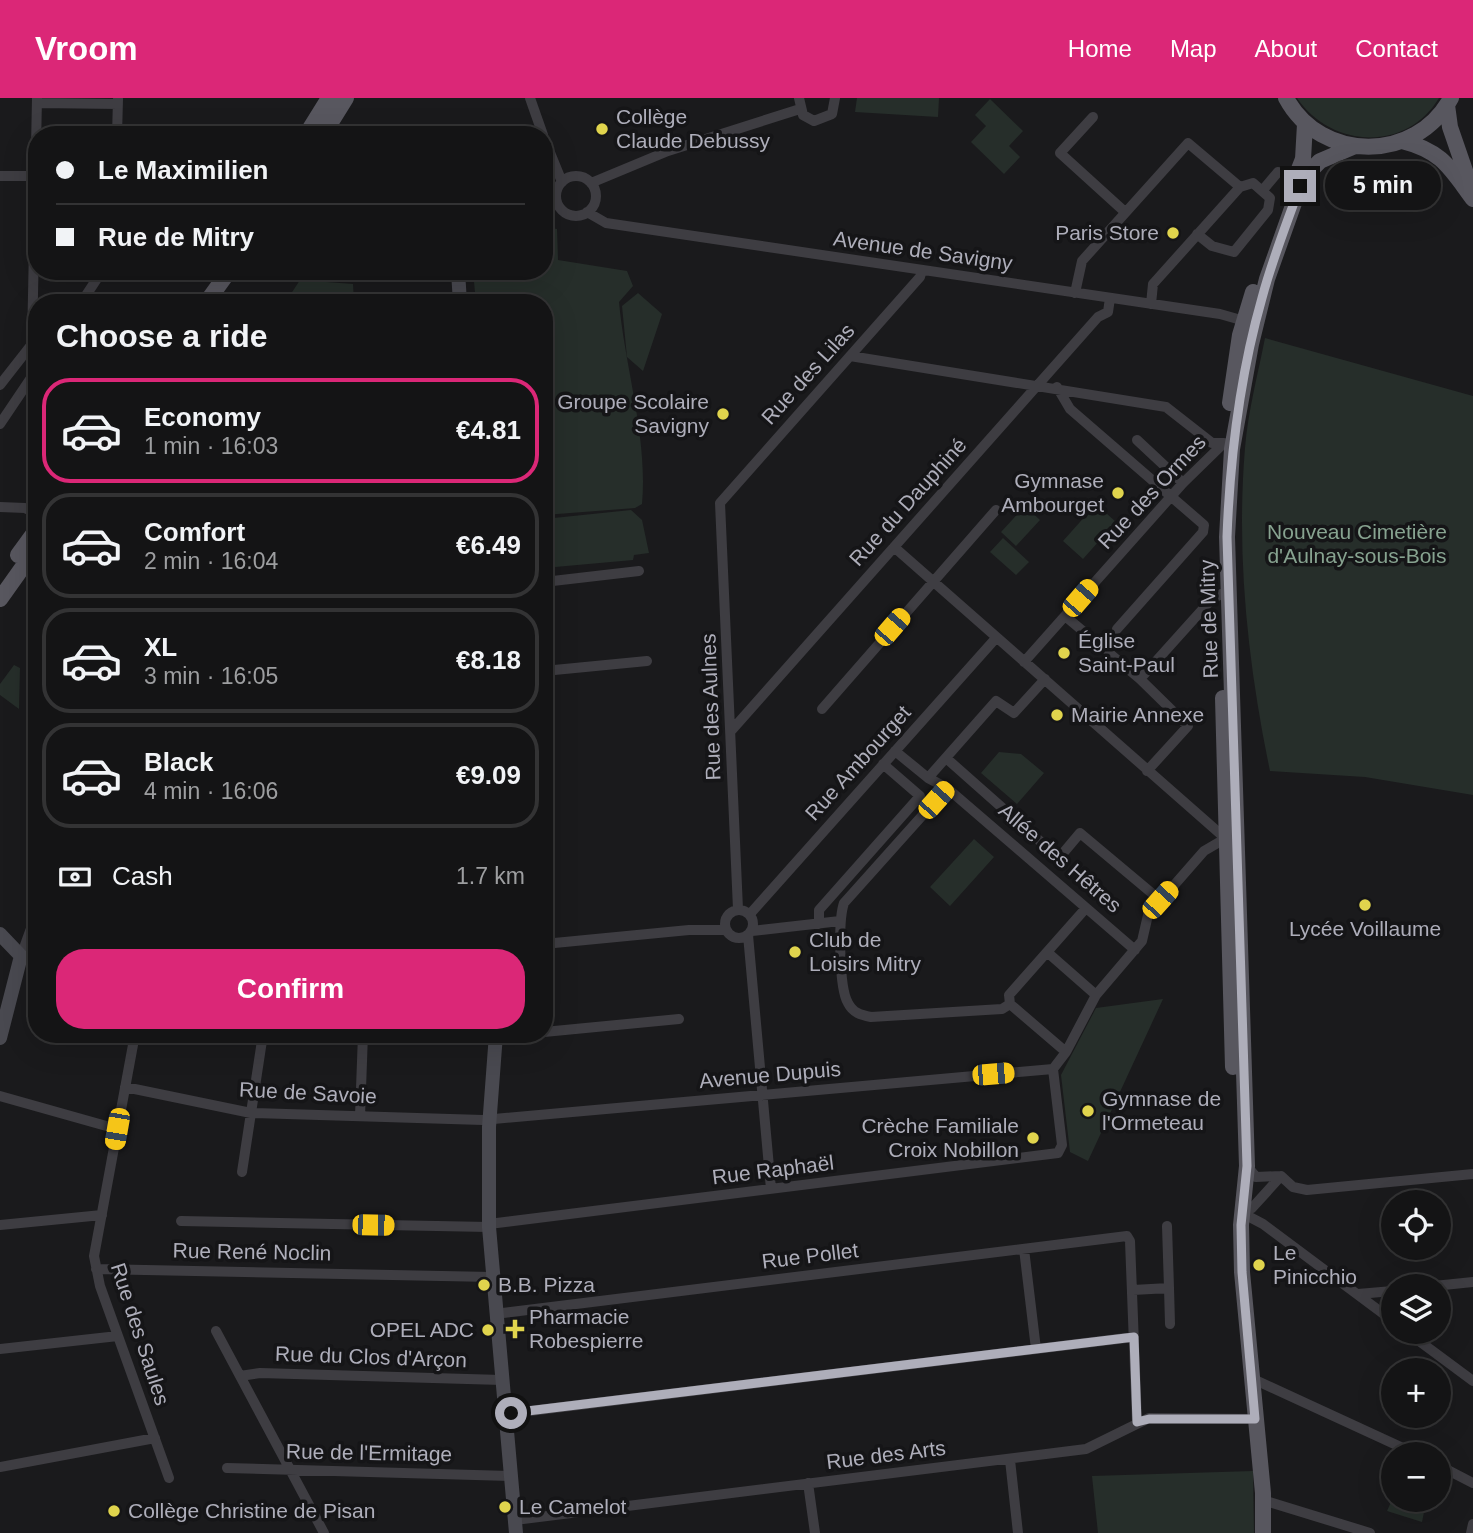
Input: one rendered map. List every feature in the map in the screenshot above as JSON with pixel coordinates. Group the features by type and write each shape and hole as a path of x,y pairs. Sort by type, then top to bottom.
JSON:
{"main road":[{"path":"312,126 329,98"},
{"path":"329,126 346,98"},
{"path":"1286,98 1305,124 1325,138 1353,147 1386,146 1402,141 1423,130 1449,101"},
{"path":"1449,101 1450,127 1473,193"},
{"name":"Rue de Mitry","path":"1263,1533 1263,1500 1244,1305 1242,1213 1249,1177 1231,836 1219,531 1224,443 1249,323 1281,212 1300,170 1306,143 1305,124"},
{"path":"1402,141 1427,147 1438,154 1473,199"},
{"name":"Rue de Mitry","path":"1231,836 1228,512 1232,449 1249,323 1300,186 1320,161 1353,147"},
{"path":"0,581 28,541"},
{"path":"0,599 28,560"}],"street":[{"path":"530,98 540,126"},
{"path":"562,182 574,176 591,183 668,151 799,104 808,119 821,121 832,114 835,98"},
{"path":"36,126 37,101 118,101 117,126"},
{"path":"1093,117 1060,153 1125,212"},
{"path":"1074,293 1082,261 1188,143 1240,187"},
{"path":"553,159 562,182 553,202"},
{"path":"1262,191 1278,172"},
{"path":"0,176 28,177"},
{"path":"556,200 569,214 587,212 596,195 591,183"},
{"path":"1151,304 1153,284 1197,234 1240,187 1252,183 1270,198 1268,210 1234,252 1212,246 1197,234"},
{"name":"Avenue de Savigny","path":"587,212 606,223 1220,314 1249,323"},
{"name":"Rue des Lilas","path":"720,503 920,277 922,270"},
{"name":"Rue du Dauphiné","path":"731,731 1098,317 1108,312 1110,298"},
{"path":"0,385 28,352"},
{"path":"850,356 1057,387 1167,407 1212,443 1224,443"},
{"path":"0,424 28,382"},
{"path":"1057,387 1070,409 1203,525 1203,532 1116,629"},
{"path":"1137,440 1183,483"},
{"name":"Rue des Ormes","path":"1024,662 1183,483 1224,443"},
{"name":"Rue des Aulnes","path":"720,503 738,909"},
{"path":"0,507 28,510"},
{"path":"821,709 996,510"},
{"path":"894,547 1147,771 1231,836 1204,851 1148,915 1143,937 1135,950 1096,995 1066,1052 1053,1069"},
{"path":"553,581 639,571"},
{"path":"1140,679 1211,600 1221,594"},
{"path":"1065,616 1140,679 1188,726 1147,771"},
{"name":"Rue Ambourget","path":"750,914 996,638"},
{"path":"553,670 647,661"},
{"path":"928,778 996,701 1014,713 1045,679"},
{"name":"Allée des Hêtres","path":"895,751 928,778 958,794 1135,950"},
{"path":"946,758 1059,858 1080,833 1160,900"},
{"path":"819,924 819,910 920,796 883,764"},
{"path":"947,788 844,903 840,920 844,996 857,1013 871,1017 1002,1009 1010,1004"},
{"path":"1066,1052 1010,1004 1009,995 1086,908"},
{"path":"726,930 727,916 738,909 750,914 753,922 750,933 771,1189"},
{"path":"553,943 710,928 726,930 736,938 750,933 840,920"},
{"path":"0,934 21,956"},
{"path":"0,1038 28,937"},
{"path":"1047,952 1096,995"},
{"path":"553,1031 680,1019"},
{"name":"Rue des Saules","path":"133,1043 95,1244 96,1269 169,1478"},
{"path":"242,1172 262,1043"},
{"path":"360,1116 363,1043"},
{"path":"495,1043 490,1119 489,1226 516,1526"},
{"name":"Avenue Dupuis","path":"490,1119 1053,1069"},
{"name":"Rue Raphaël","path":"181,1221 489,1226 1062,1151 1053,1069"},
{"name":"Rue de Savoie","path":"125,1087 251,1112 490,1119"},
{"path":"0,1096 117,1129"},
{"path":"1249,1177 1281,1176 1293,1187 1307,1190 1473,1174"},
{"path":"1242,1213 1252,1208 1281,1176"},
{"path":"1249,1177 1265,1180 1265,1191"},
{"path":"1242,1213 1262,1224 1381,1312"},
{"path":"0,1225 102,1215"},
{"path":"1167,1226 1170,1324"},
{"name":"Rue Pollet","path":"495,1314 1129,1237 1133,1290"},
{"path":"1024,1250 1036,1349"},
{"name":"Rue René Noclin","path":"96,1269 492,1277"},
{"path":"1451,1284 1473,1282"},
{"path":"1137,1422 1133,1290 1169,1288"},
{"path":"1358,1294 1381,1292"},
{"path":"216,1332 324,1533"},
{"path":"0,1349 118,1336"},
{"path":"505,1414 1134,1337"},
{"path":"1422,1344 1473,1381"},
{"name":"Rue du Clos d'Arçon","path":"240,1376 260,1373 502,1380"},
{"path":"1251,1378 1390,1442"},
{"name":"Rue des Arts","path":"516,1526 808,1483 1086,1449 1137,1422 1149,1419 1255,1419"},
{"path":"0,1467 155,1438"},
{"path":"1010,1460 1018,1533"},
{"name":"Rue de l'Ermitage","path":"227,1468 511,1476"},
{"path":"1451,1472 1473,1483"},
{"path":"808,1483 815,1533"},
{"path":"1263,1500 1370,1533"},
{"path":"1471,1533 1473,1524"}],"green space":[{"path":"857,98 939,98 938,117 855,112"},
{"path":"1297,98 1439,98 1425,116 1408,128 1389,135 1368,137 1329,127 1312,115"},
{"path":"990,99 1023,131 1009,146 1020,157 1004,174 971,142 986,126 975,115"},
{"path":"553,228 557,229 558,260 627,271 633,286 619,302 642,454 642,504 635,508 553,514 553,294 475,294 474,280 553,280"},
{"path":"300,280 353,284 354,294 291,294"},
{"path":"638,293 662,314 643,371 627,357 622,306"},
{"name":"Nouveau Cimetière d'Aulnay-sous-Bois","path":"1265,338 1473,396 1473,795 1365,777 1270,771 1250,651 1242,529 1246,434"},
{"path":"1096,504 1116,522 1083,559 1063,541"},
{"path":"1025,506 1040,520 1016,546 1001,532"},
{"path":"631,510 642,520 649,553 634,555 633,560 553,567 553,518"},
{"path":"1003,538 1029,562 1016,575 990,552"},
{"path":"14,665 20,668 19,709 0,695 0,684"},
{"path":"999,752 1021,754 1044,773 1017,804 981,773"},
{"path":"974,839 994,857 950,906 930,887"},
{"name":"Gymnase de l'Ormeteau","path":"1163,999 1088,1161 1070,1152 1061,1075 1096,1008"},
{"path":"1253,1471 1254,1533 1098,1533 1092,1476"},
{"path":"1390,1512 1424,1512 1422,1522"}],"place":[{"name":"Collège Claude Debussy","path":"602,129"},
{"name":"Paris Store","path":"1173,233"},
{"name":"Groupe Scolaire Savigny","path":"723,414"},
{"name":"Gymnase Ambourget","path":"1118,493"},
{"name":"Église Saint-Paul","path":"1064,653"},
{"name":"Mairie Annexe","path":"1057,715"},
{"name":"Lycée Voillaume","path":"1365,905"},
{"name":"Club de Loisirs Mitry","path":"795,952"},
{"name":"Gymnase de l'Ormeteau","path":"1088,1111"},
{"name":"Crèche Familiale Croix Nobillon","path":"1033,1138"},
{"name":"Le Pinicchio","path":"1259,1265"},
{"name":"B.B. Pizza","path":"484,1285"},
{"name":"Pharmacie Robespierre","path":"515,1329"},
{"name":"OPEL ADC","path":"488,1330"},
{"name":"Le Camelot","path":"505,1507"},
{"name":"Collège Christine de Pisan","path":"114,1511"}],"route":[{"path":"511,1413 1134,1337 1137,1422 1149,1419 1255,1419 1242,1272 1241,1230 1247,1166 1238,805 1227,537 1232,449 1255,324 1267,279 1300,186"}]}
